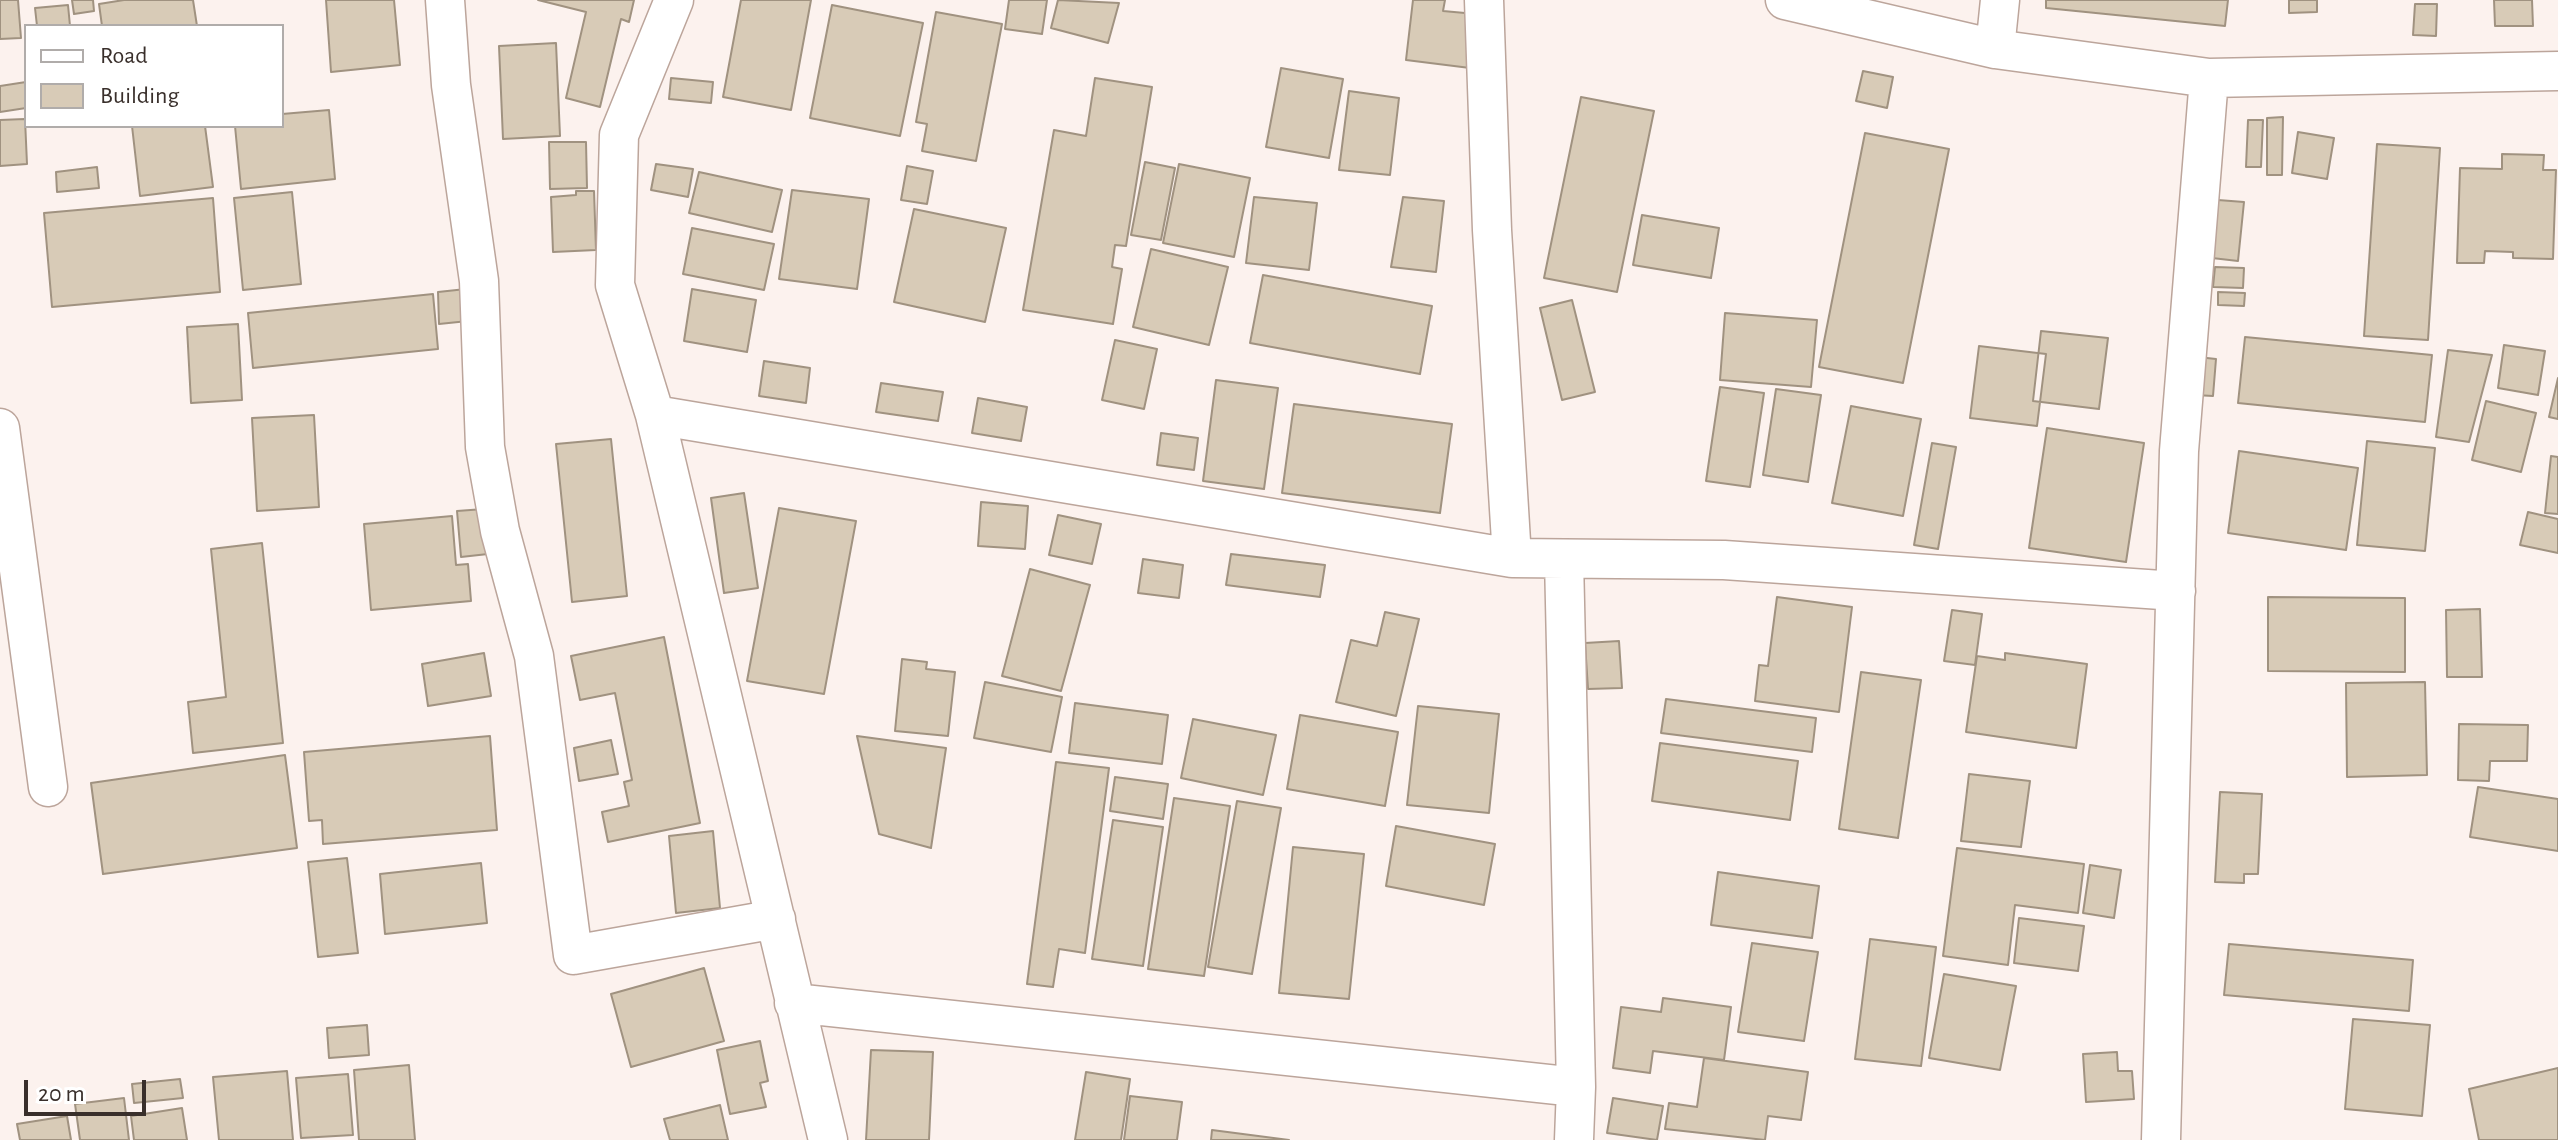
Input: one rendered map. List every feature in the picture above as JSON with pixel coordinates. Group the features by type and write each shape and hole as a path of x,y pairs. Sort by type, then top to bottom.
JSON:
{"street":[{"path":"445,0 451,85 479,281 485,447 500,531 534,656 573,955 776,919"},
{"path":"674,0 619,135 615,285 655,415 828,1140"},
{"path":"1484,0 1492,230 1512,558"},
{"path":"1785,0 1995,49 2209,78 2558,71"},
{"path":"1995,49 2000,0"},
{"path":"2161,1140 2179,451 2209,78"},
{"path":"655,415 1512,558 1724,560 2176,591"},
{"path":"0,428 48,787"},
{"path":"1564,559 1576,1087 1574,1140"},
{"path":"794,1003 1576,1087"}],"building":[{"path":"0,0 18,0 21,38 0,39"},
{"path":"72,0 93,0 94,11 74,14"},
{"path":"124,0 193,0 197,24 102,24 99,4"},
{"path":"326,0 394,0 400,65 331,72"},
{"path":"538,0 634,0 629,22 621,19 600,107 566,98 586,12"},
{"path":"741,0 811,0 791,110 723,97"},
{"path":"1009,0 1047,0 1042,34 1005,29"},
{"path":"1058,0 1119,3 1108,43 1051,28"},
{"path":"1413,0 1445,0 1443,11 1476,14 1470,68 1406,60"},
{"path":"2046,0 2228,0 2225,26 2046,8"},
{"path":"2289,0 2317,0 2317,12 2289,13"},
{"path":"2494,0 2532,0 2533,26 2495,26"},
{"path":"2415,4 2437,4 2436,36 2413,35"},
{"path":"68,5 70,24 37,24 35,8"},
{"path":"832,5 923,23 900,136 810,118"},
{"path":"936,12 1002,24 976,161 922,151 927,124 916,122"},
{"path":"556,43 560,136 503,139 499,46"},
{"path":"1281,68 1343,79 1329,158 1266,147"},
{"path":"1863,71 1893,77 1887,108 1856,101"},
{"path":"671,78 713,82 711,103 669,99"},
{"path":"1095,78 1152,87 1126,246 1115,245 1112,267 1122,269 1113,324 1023,310 1054,130 1086,136"},
{"path":"24,82 24,108 0,112 0,86"},
{"path":"1349,91 1399,98 1390,175 1339,170"},
{"path":"1581,97 1654,111 1617,292 1544,278"},
{"path":"329,110 335,179 241,189 235,128 284,128 284,114"},
{"path":"2283,117 2282,175 2267,175 2267,118"},
{"path":"24,119 27,164 0,166 0,120"},
{"path":"2248,120 2263,120 2261,167 2246,167"},
{"path":"132,128 205,128 213,187 140,196"},
{"path":"2298,132 2334,138 2327,179 2292,173"},
{"path":"1865,133 1949,149 1903,383 1819,367"},
{"path":"549,142 586,142 587,188 550,189"},
{"path":"2377,144 2440,148 2428,340 2364,336"},
{"path":"2502,154 2544,155 2543,170 2556,170 2553,259 2513,258 2513,252 2485,251 2484,263 2457,263 2460,168 2502,169"},
{"path":"1145,162 1175,168 1161,240 1131,235"},
{"path":"656,164 693,169 688,197 651,190"},
{"path":"1179,164 1250,178 1234,257 1163,243"},
{"path":"907,166 933,171 927,204 901,200"},
{"path":"97,167 99,188 57,192 56,172"},
{"path":"699,172 782,190 772,232 689,213"},
{"path":"792,190 869,199 857,289 779,279"},
{"path":"576,191 594,191 596,250 553,252 551,197 576,195"},
{"path":"292,192 301,284 243,290 234,198"},
{"path":"1254,197 1317,203 1309,270 1246,263"},
{"path":"1403,197 1444,201 1436,272 1391,267"},
{"path":"213,198 220,292 52,307 44,213"},
{"path":"2218,200 2244,202 2238,261 2212,258"},
{"path":"914,209 1006,228 985,322 894,302"},
{"path":"1642,215 1719,228 1711,278 1633,265"},
{"path":"692,228 774,244 764,290 683,274"},
{"path":"1151,249 1228,267 1209,345 1133,327"},
{"path":"2215,267 2244,268 2243,288 2213,287"},
{"path":"1263,275 1432,306 1420,374 1250,343"},
{"path":"466,289 468,321 439,324 438,292"},
{"path":"692,289 756,300 747,352 684,341"},
{"path":"2218,292 2245,293 2244,306 2218,305"},
{"path":"433,294 438,349 253,368 248,313"},
{"path":"1572,300 1595,392 1562,400 1540,308"},
{"path":"1725,313 1817,320 1811,387 1720,380"},
{"path":"238,324 242,400 191,403 187,327"},
{"path":"2041,331 2108,338 2099,409 2033,401"},
{"path":"2245,337 2432,355 2425,422 2238,403"},
{"path":"1115,340 1157,349 1144,409 1102,400"},
{"path":"2504,345 2545,351 2538,395 2498,388"},
{"path":"1979,346 2046,354 2037,426 1970,418"},
{"path":"2448,350 2492,355 2469,442 2436,437"},
{"path":"2198,357 2216,359 2213,396 2195,395"},
{"path":"764,361 810,368 806,403 759,396"},
{"path":"2558,378 2558,419 2549,417"},
{"path":"1216,380 1278,388 1264,489 1203,481"},
{"path":"881,383 943,392 938,421 876,412"},
{"path":"1720,387 1764,393 1750,487 1706,481"},
{"path":"1776,389 1821,395 1808,482 1763,475"},
{"path":"978,398 1027,407 1021,441 972,433"},
{"path":"2486,401 2536,413 2521,472 2472,460"},
{"path":"1294,404 1452,424 1440,513 1282,493"},
{"path":"1851,406 1921,419 1903,516 1832,503"},
{"path":"314,415 319,507 257,511 252,418"},
{"path":"2047,428 2144,443 2126,562 2029,548"},
{"path":"1161,433 1198,438 1194,470 1157,465"},
{"path":"611,439 627,596 572,602 556,444"},
{"path":"2367,441 2435,448 2425,551 2357,545"},
{"path":"1932,443 1956,447 1938,549 1914,545"},
{"path":"2239,451 2358,468 2346,550 2228,533"},
{"path":"2551,456 2558,457 2558,514 2545,513"},
{"path":"744,493 758,588 724,593 711,498"},
{"path":"981,502 1028,506 1025,549 978,546"},
{"path":"779,508 856,521 824,694 747,681"},
{"path":"484,509 488,554 461,557 457,511"},
{"path":"2528,512 2558,519 2558,553 2520,545"},
{"path":"1058,515 1101,524 1092,564 1049,555"},
{"path":"452,516 456,565 468,564 471,601 371,610 364,524"},
{"path":"262,543 283,743 193,753 188,702 226,697 211,549"},
{"path":"1231,554 1325,565 1320,597 1226,585"},
{"path":"1143,559 1183,565 1179,598 1138,593"},
{"path":"1030,569 1090,585 1061,691 1002,676"},
{"path":"1777,597 1852,607 1839,712 1755,701 1759,665 1768,666"},
{"path":"2268,597 2405,598 2405,672 2268,671"},
{"path":"2480,609 2482,677 2447,677 2446,610"},
{"path":"1952,610 1982,614 1975,665 1944,661"},
{"path":"1385,612 1419,619 1396,716 1336,702 1351,640 1377,646"},
{"path":"664,637 700,823 608,842 602,812 629,806 624,782 632,780 615,693 580,700 571,656"},
{"path":"1619,641 1622,688 1588,689 1585,643"},
{"path":"484,653 491,696 428,706 422,664"},
{"path":"2005,653 2087,664 2076,748 1966,732 1977,656 2005,660"},
{"path":"902,659 927,662 926,669 955,672 948,736 895,731"},
{"path":"1861,672 1921,680 1898,838 1839,829"},
{"path":"985,682 1062,697 1051,752 974,738"},
{"path":"2425,682 2427,775 2347,777 2346,683"},
{"path":"1666,699 1816,718 1812,752 1661,733"},
{"path":"1075,703 1168,715 1162,764 1069,753"},
{"path":"1418,706 1499,714 1489,813 1407,805"},
{"path":"1300,715 1398,732 1385,806 1287,789"},
{"path":"1193,719 1276,735 1263,795 1181,778"},
{"path":"2459,724 2528,725 2527,761 2490,761 2489,781 2458,780"},
{"path":"490,736 497,830 323,844 322,820 309,821 304,752"},
{"path":"857,736 946,748 931,848 879,834"},
{"path":"611,740 618,774 579,781 574,748"},
{"path":"1660,743 1798,761 1790,820 1652,801"},
{"path":"285,755 297,848 103,874 91,783"},
{"path":"1056,762 1109,768 1085,953 1059,949 1053,987 1027,984"},
{"path":"1969,774 2030,781 2021,847 1961,841"},
{"path":"1115,777 1168,784 1163,819 1110,811"},
{"path":"2478,787 2558,799 2558,851 2470,837"},
{"path":"2220,792 2262,794 2258,874 2244,874 2244,883 2215,882"},
{"path":"1174,798 1230,806 1204,976 1148,969"},
{"path":"1237,801 1281,808 1252,974 1208,967"},
{"path":"1113,820 1163,827 1143,966 1092,959"},
{"path":"1396,826 1495,844 1484,905 1386,886"},
{"path":"713,831 720,908 676,913 669,836"},
{"path":"1293,847 1364,854 1349,999 1279,993"},
{"path":"1957,848 2084,864 2078,913 2015,905 2008,965 1943,956"},
{"path":"347,858 358,953 318,957 308,862"},
{"path":"481,863 487,923 385,934 380,874"},
{"path":"2090,865 2121,870 2114,918 2083,913"},
{"path":"1718,872 1819,886 1812,938 1711,925"},
{"path":"2019,918 2084,926 2078,971 2014,963"},
{"path":"1870,939 1936,947 1921,1066 1855,1059"},
{"path":"1752,943 1818,952 1804,1041 1738,1032"},
{"path":"2229,944 2413,960 2409,1011 2224,995"},
{"path":"704,968 724,1041 631,1067 611,994"},
{"path":"1944,974 2016,986 2000,1070 1929,1058"},
{"path":"1663,998 1731,1007 1724,1060 1653,1051 1650,1073 1613,1068 1621,1007 1661,1012"},
{"path":"2353,1019 2430,1025 2422,1116 2345,1109"},
{"path":"367,1025 369,1055 329,1058 327,1028"},
{"path":"760,1041 768,1081 760,1083 766,1107 730,1114 717,1050"},
{"path":"871,1050 933,1052 929,1140 866,1140"},
{"path":"2117,1052 2118,1071 2132,1071 2134,1099 2086,1102 2083,1054"},
{"path":"1704,1058 1808,1072 1801,1120 1768,1116 1765,1140 1665,1129 1669,1103 1697,1107"},
{"path":"409,1065 415,1140 359,1140 354,1070"},
{"path":"2558,1068 2558,1140 2479,1140 2469,1089"},
{"path":"287,1071 293,1140 219,1140 213,1077"},
{"path":"1086,1072 1130,1079 1121,1140 1075,1140"},
{"path":"348,1074 353,1135 301,1138 296,1078"},
{"path":"180,1079 183,1098 134,1103 132,1084"},
{"path":"1130,1096 1182,1102 1177,1140 1124,1140"},
{"path":"124,1098 129,1140 80,1140 75,1104"},
{"path":"1613,1098 1663,1106 1657,1140 1607,1133"},
{"path":"720,1105 728,1140 670,1140 664,1119"},
{"path":"182,1108 187,1140 134,1140 131,1116"},
{"path":"67,1116 71,1140 20,1140 17,1124"},
{"path":"1212,1130 1289,1140 1211,1140"}]}
